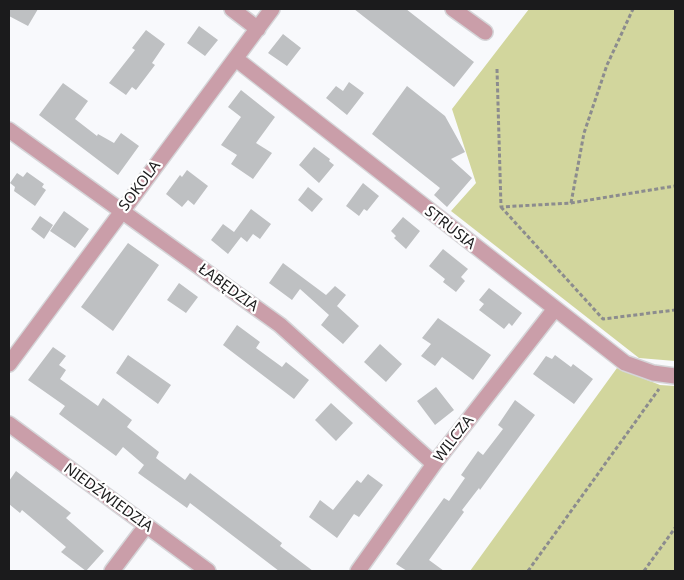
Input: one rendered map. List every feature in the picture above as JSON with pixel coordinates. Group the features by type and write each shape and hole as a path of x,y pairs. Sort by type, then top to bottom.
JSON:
{"street":[{"path":"232,9 258,29"},
{"name":"SOKOLA","path":"9,364 272,9"},
{"path":"453,9 484,32"},
{"name":"STRUSIA","path":"236,59 554,310 625,363 643,371 671,375"},
{"name":"ŁABĘDZIA","path":"9,130 280,325 434,464"},
{"name":"WILCZA","path":"358,571 434,464 554,310"},
{"name":"NIEDŹWIEDZIA","path":"9,424 208,571"},
{"path":"112,571 146,526"}],"path":[{"path":"571,203 584,133 607,64 633,9"},
{"path":"497,69 501,207 603,319 675,310"},
{"path":"501,207 571,203 675,186"},
{"path":"528,571 671,375"},
{"path":"644,571 675,528"}],"green space":[{"path":"529,9 675,9 675,361 639,358 451,211 476,183 452,109"},
{"path":"617,368 660,385 675,386 675,571 470,571"}],"building":[{"path":"9,9 38,9 28,26 9,16"},
{"path":"354,9 406,9 474,62 454,87"},
{"path":"199,26 218,40 205,56 187,43"},
{"path":"146,30 165,44 152,63 155,65 136,90 132,87 126,95 109,83 135,50 132,48"},
{"path":"283,34 301,48 287,66 268,53"},
{"path":"349,82 364,93 347,115 326,98 336,86 343,91"},
{"path":"63,83 88,101 75,119 97,136 98,134 114,143 121,133 139,146 118,175 39,115"},
{"path":"407,86 445,116 465,152 451,159 472,178 447,207 434,195 440,188 372,134"},
{"path":"241,90 275,117 256,143 272,153 253,179 231,164 237,155 221,145 241,117 228,107"},
{"path":"314,147 330,159 329,161 334,165 319,183 299,165"},
{"path":"187,170 208,186 194,205 188,200 182,207 166,194 180,175 182,177"},
{"path":"27,172 44,184 42,187 46,190 35,206 14,191 15,187 10,183 17,173 23,177"},
{"path":"363,183 379,196 367,211 364,209 359,216 346,206"},
{"path":"308,187 323,199 312,212 298,200"},
{"path":"251,209 271,224 260,239 253,234 247,242 241,237 228,254 211,240 223,224 234,232"},
{"path":"64,211 89,229 75,248 50,231"},
{"path":"40,216 53,225 44,239 31,229"},
{"path":"403,217 420,231 406,249 394,238 396,236 391,231"},
{"path":"128,243 159,265 113,331 81,307"},
{"path":"443,249 468,269 461,277 465,281 456,292 443,282 445,279 429,266"},
{"path":"283,263 326,295 335,286 346,295 337,306 359,326 343,344 321,325 329,315 300,289 292,300 269,283"},
{"path":"179,283 198,297 186,313 167,300"},
{"path":"489,288 522,313 512,326 509,323 504,329 479,310 484,304 479,300"},
{"path":"438,318 491,355 473,380 442,357 435,366 421,356 431,344 422,338"},
{"path":"237,325 260,342 256,348 282,367 286,362 309,380 294,399 223,345"},
{"path":"380,344 402,364 386,382 364,362"},
{"path":"53,347 66,356 59,365 66,370 60,379 98,406 103,398 132,420 127,427 159,452 156,458 185,480 190,473 282,543 280,546 313,571 279,571 190,503 187,508 138,473 144,465 123,447 116,456 59,414 65,406 28,380"},
{"path":"128,355 171,385 158,404 116,373"},
{"path":"555,355 571,367 573,364 593,379 574,404 533,374 546,356 552,359"},
{"path":"436,387 454,410 435,425 417,401"},
{"path":"515,400 535,415 480,490 479,488 462,510 464,512 429,560 444,571 407,571 396,564 444,498 449,501 465,478 461,475 478,451 483,455 503,429 498,425"},
{"path":"331,403 353,423 336,441 315,420"},
{"path":"16,471 71,513 66,518 104,551 86,571 61,552 66,547 22,510 20,513 9,504 9,481"},
{"path":"368,474 383,485 359,517 354,514 337,538 309,517 320,500 333,510 357,480 361,483"}]}
